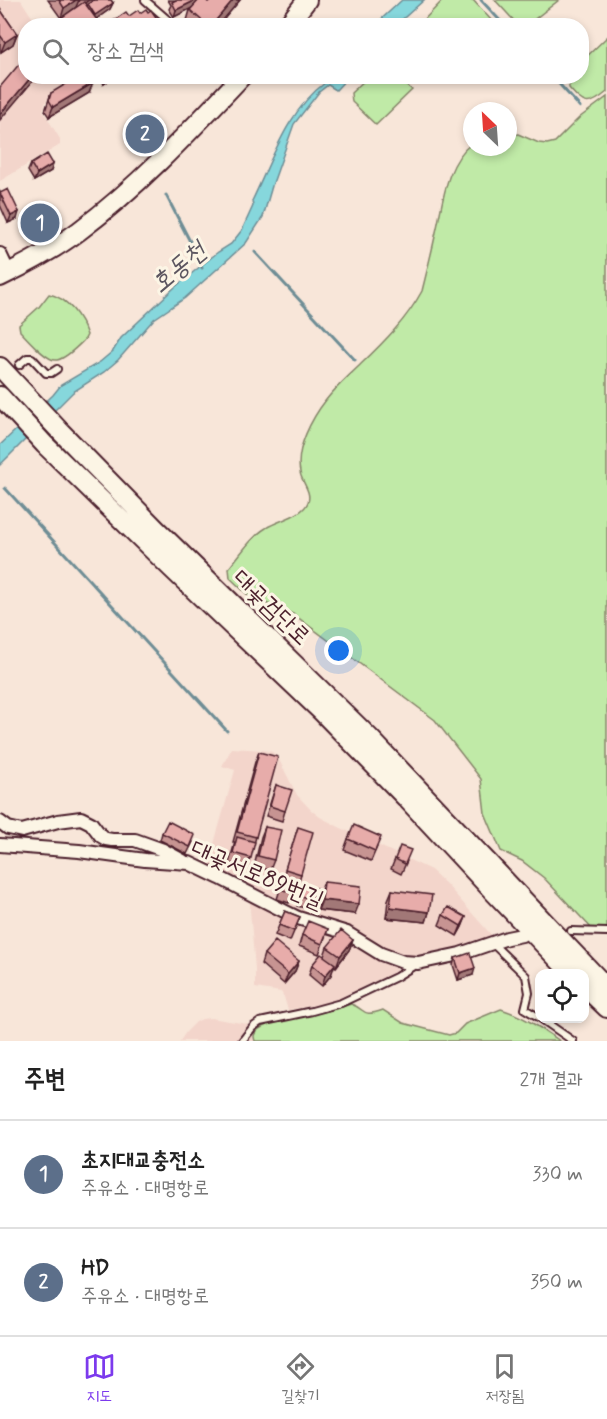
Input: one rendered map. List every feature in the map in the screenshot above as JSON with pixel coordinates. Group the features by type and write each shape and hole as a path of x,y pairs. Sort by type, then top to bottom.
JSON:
{"main road":[{"path":"293,18 307,0"},
{"path":"4,275 78,232 120,198 164,157 232,84"},
{"name":"대곶검단로","path":"0,366 156,529 369,737 607,988"},
{"name":"대곶검단로","path":"5,401 45,445 322,712 567,969"},
{"path":"589,990 607,1008"}],"street":[{"path":"0,254 4,275"},
{"path":"0,822 8,828 22,831 58,821 81,819 91,823 106,839 135,840 189,863"},
{"name":"대곶서로89번길","path":"0,845 189,863 291,915 354,936 372,949 392,959 418,963 460,954 522,935"}],"lane":[{"path":"145,0 166,18"},
{"path":"19,365 27,358 32,358 46,373 57,369"},
{"path":"571,931 607,932"},
{"path":"492,943 526,976 529,993 525,1009 535,1015"},
{"name":"대곶서로89번길","path":"242,1041 260,1022 341,1003 396,977 418,963"},
{"path":"547,1023 573,1041"}],"shaded area":[{"path":"0,0 21,0 33,18 18,18 18,84 73,84 46,101 43,111 60,139 60,145 0,181"},
{"path":"232,748 272,752 277,756 297,795 311,810 339,827 431,870 494,938 458,951 421,958 405,957 311,919 207,868 235,770 222,766"},
{"path":"251,899 346,936 397,967 397,971 331,1002 288,1010 281,992 255,988"},
{"path":"211,1018 247,1024 255,1041 180,1041 196,1022"}],"green space":[{"path":"443,0 473,0 489,18 426,18"},
{"path":"495,0 559,0 536,18 512,18"},
{"path":"607,37 607,92 595,101 587,102 574,94 569,85 589,84 589,54"},
{"path":"361,84 406,84 412,90 376,125 352,102 351,93"},
{"path":"607,97 607,932 595,932 544,878 522,861 501,851 485,813 481,779 435,720 293,614 250,597 230,578 229,568 261,532 301,511 308,502 309,494 299,463 306,434 330,395 394,330 422,291 447,184 456,161 463,151 463,156 517,156 517,134 539,143 555,142 579,118"},
{"path":"49,294 56,296 73,309 87,335 65,357 57,360 53,360 37,349 20,331 19,325 39,307"},
{"path":"351,1004 367,1013 383,1010 403,1023 449,1035 456,1033 465,1024 501,1009 539,1027 560,1041 255,1041 256,1032 267,1025"}],"water":[{"path":"402,0 424,0 404,18 383,18"},
{"path":"324,84 342,84 336,90 328,85 319,92 294,124 263,217 246,243 185,298 154,319 118,360 73,392 0,465 0,445 61,385 100,362 113,351 121,338 175,287 231,244 242,230 253,206 252,201 282,137 312,94"}],"building":[{"path":"59,0 76,0 64,8"},
{"path":"94,0 111,0 113,3 95,15 88,4"},
{"path":"196,0 176,10 172,2"},
{"path":"199,0 208,2 233,0 218,18 199,18 190,10"},
{"path":"84,2 96,18 61,18"},
{"path":"0,9 17,34 5,42 0,35"},
{"path":"146,9 148,12 151,10 157,18 117,18 126,12 129,16 138,10 140,13"},
{"path":"18,66 18,84 25,84 0,114 0,87"},
{"path":"66,84 91,84 53,107 49,100 51,93"},
{"path":"47,154 53,164 37,174 31,164"},
{"path":"8,189 19,212 11,216 0,193"},
{"path":"48,206 54,215 37,226 32,216"},
{"path":"259,752 278,757 256,837 237,832"},
{"path":"276,785 292,790 285,811 270,806"},
{"path":"168,821 195,835 190,847 162,833"},
{"path":"354,825 381,837 375,851 348,839"},
{"path":"265,827 281,830 274,860 258,856"},
{"path":"298,827 313,832 301,874 285,869"},
{"path":"237,837 255,842 251,858 233,853"},
{"path":"400,846 411,850 405,864 395,859"},
{"path":"284,878 296,882 293,893 280,889"},
{"path":"324,882 361,886 359,904 322,900"},
{"path":"303,885 316,888 313,899 300,896"},
{"path":"392,890 432,895 429,912 390,907"},
{"path":"448,907 466,917 461,926 443,915"},
{"path":"285,911 300,917 294,931 279,925"},
{"path":"308,921 328,929 322,944 302,935"},
{"path":"341,930 353,940 340,956 327,947"},
{"path":"275,941 299,961 288,974 264,954"},
{"path":"470,953 475,968 460,973 455,958"},
{"path":"321,954 335,964 325,976 312,965"}],"waterway":[{"path":"481,0 498,18"},
{"path":"559,84 580,107"},
{"name":"호동천","path":"166,195 202,268"},
{"path":"255,252 355,360"},
{"path":"5,488 227,731"}],"place":[{"name":"HD","path":"145,134"},
{"name":"초지대교충전소","path":"40,223"}]}
